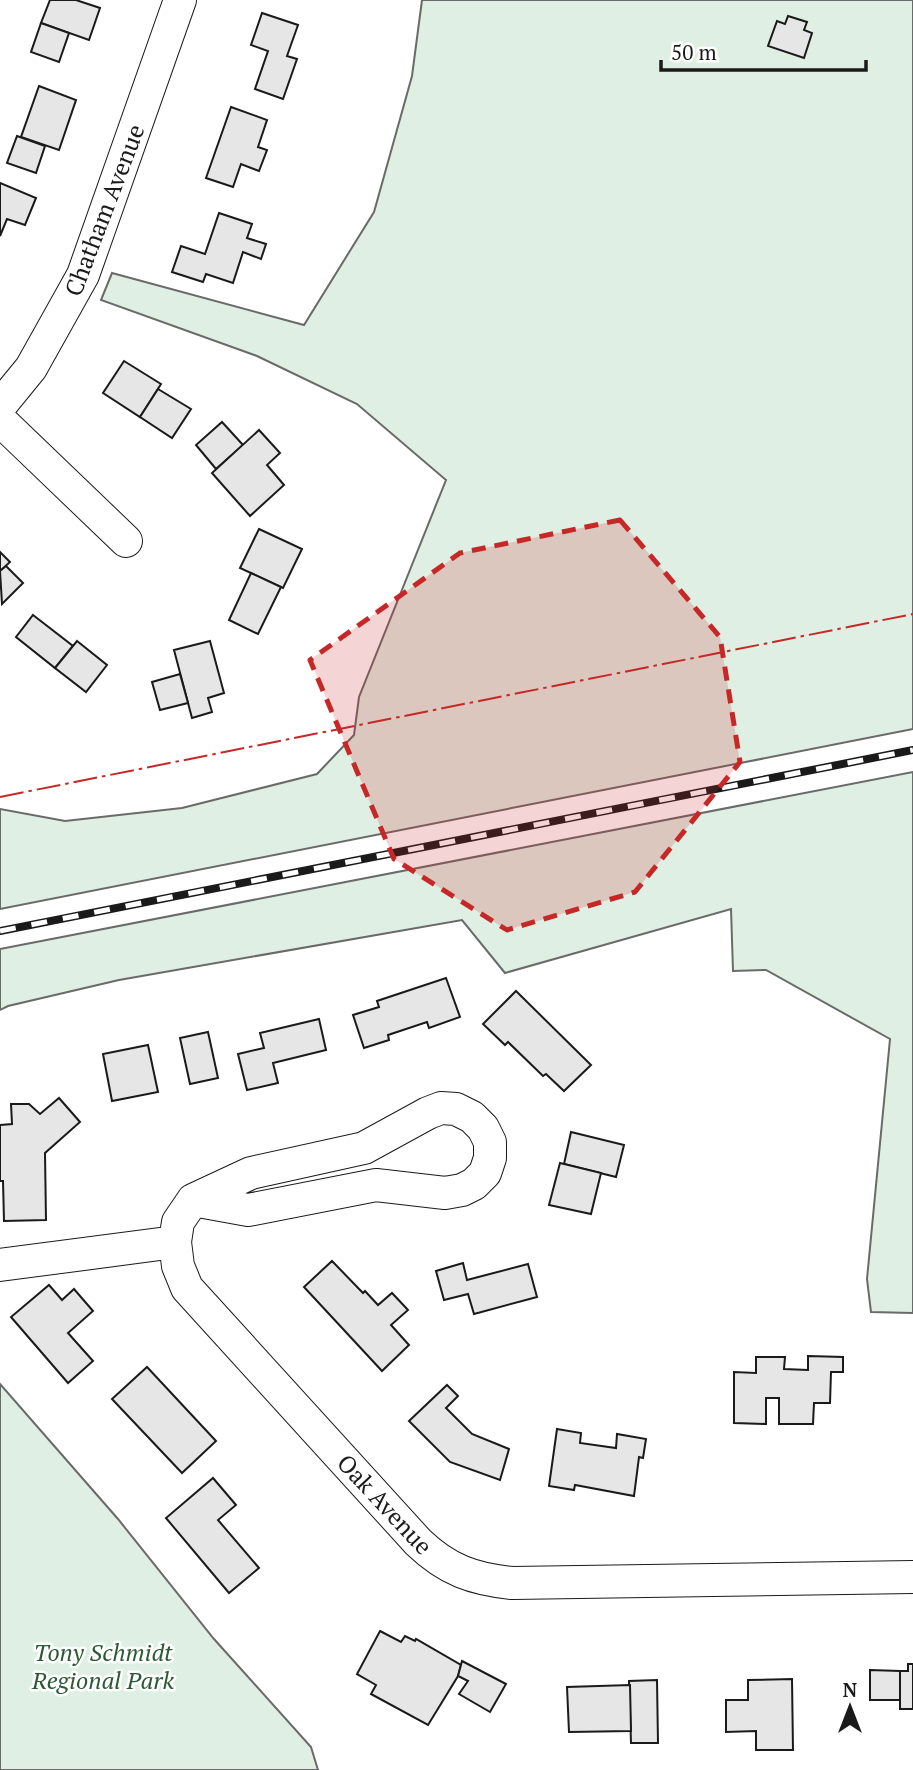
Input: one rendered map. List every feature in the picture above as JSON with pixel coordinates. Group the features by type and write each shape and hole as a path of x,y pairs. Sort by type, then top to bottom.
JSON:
{"street":[{"name":"Chatham Avenue","path":"0,406 31,368 83,275 180,0"},
{"path":"0,421 127,541"},
{"path":"0,1265 175,1242 178,1222 193,1199 251,1173 364,1148 442,1108 456,1109 472,1117 483,1128 490,1142 490,1158 485,1173 474,1184 461,1190 431,1192 376,1185 248,1210 193,1199"},
{"name":"Oak Avenue","path":"175,1242 178,1266 187,1287 418,1542 432,1555 458,1571 484,1580 512,1583 913,1577"}],"highlighted area":[{"path":"620,520 720,637 740,762 635,892 507,930 394,859 310,660 460,553"}],"green space":[{"path":"422,0 913,0 913,729 0,909 0,809 65,821 182,808 317,774 354,735 359,697 446,480 357,404 257,356 101,300 112,273 304,325 374,212 412,76"},
{"path":"913,772 913,1313 871,1312 867,1279 890,1039 766,970 733,971 731,909 505,973 462,920 119,980 0,1010 0,949"},
{"name":"Tony Schmidt Regional Park","path":"0,1384 118,1519 214,1639 311,1747 318,1770 0,1770"}],"building":[{"path":"50,0 76,0 100,8 89,40 41,23"},
{"path":"262,13 298,25 287,56 297,59 283,99 255,89 268,51 251,45"},
{"path":"788,16 807,22 804,30 812,33 804,58 768,46 777,21 785,24"},
{"path":"41,23 69,33 59,62 31,52"},
{"path":"39,86 76,100 59,150 21,137"},
{"path":"231,107 267,120 258,147 267,150 259,171 241,164 233,187 206,178"},
{"path":"17,136 45,146 36,173 7,163"},
{"path":"0,183 36,198 25,225 7,219 0,236"},
{"path":"219,213 252,224 247,238 266,244 261,259 243,252 233,283 206,274 203,282 172,272 181,246 205,254"},
{"path":"124,361 161,384 140,417 103,393"},
{"path":"158,389 191,409 172,438 140,417"},
{"path":"222,422 243,445 216,469 196,445"},
{"path":"259,430 280,453 267,465 284,485 250,516 212,473"},
{"path":"259,529 302,549 283,588 240,568"},
{"path":"0,552 10,562 0,571"},
{"path":"6,566 23,583 2,604 0,571"},
{"path":"251,573 281,587 258,634 229,620"},
{"path":"33,615 73,646 55,668 16,637"},
{"path":"77,641 107,665 86,692 55,668"},
{"path":"210,641 224,693 208,698 212,712 192,718 174,650"},
{"path":"180,674 188,703 160,710 152,682"},
{"path":"446,978 460,1017 429,1028 427,1022 388,1035 389,1040 364,1048 353,1015 379,1007 377,1001"},
{"path":"516,991 591,1065 564,1091 546,1074 543,1076 508,1042 505,1045 483,1024"},
{"path":"319,1019 326,1050 273,1063 278,1083 247,1090 238,1054 264,1048 260,1033"},
{"path":"208,1032 218,1078 190,1084 180,1038"},
{"path":"148,1045 158,1092 112,1101 103,1054"},
{"path":"59,1098 80,1122 45,1153 46,1220 4,1221 3,1181 0,1181 0,1125 12,1124 11,1104 29,1104 40,1114"},
{"path":"571,1132 624,1145 616,1177 564,1164"},
{"path":"560,1163 601,1173 591,1214 549,1205"},
{"path":"332,1261 378,1305 392,1293 408,1310 391,1325 409,1345 382,1371 304,1287"},
{"path":"463,1263 467,1280 528,1264 537,1297 474,1314 468,1294 444,1300 436,1271"},
{"path":"49,1285 62,1300 74,1289 93,1311 68,1333 93,1361 68,1383 11,1317"},
{"path":"808,1356 843,1357 843,1372 831,1372 830,1403 814,1403 813,1424 779,1424 779,1398 766,1398 766,1424 734,1423 734,1372 756,1373 756,1357 785,1357 784,1369 808,1370"},
{"path":"147,1367 216,1441 182,1473 112,1399"},
{"path":"447,1385 458,1396 446,1408 472,1434 509,1449 500,1480 450,1462 409,1421"},
{"path":"557,1429 581,1433 580,1443 616,1448 617,1434 646,1439 643,1458 639,1457 634,1496 575,1485 574,1490 549,1486"},
{"path":"213,1478 236,1505 218,1520 259,1568 229,1593 166,1518"},
{"path":"380,1631 401,1642 405,1636 415,1641 416,1639 461,1665 458,1676 428,1725 371,1694 376,1685 357,1674"},
{"path":"462,1661 506,1684 490,1712 459,1694 468,1681 458,1676"},
{"path":"908,1664 913,1664 913,1709 900,1709 900,1671 908,1671"},
{"path":"870,1670 900,1671 900,1700 870,1700"},
{"path":"792,1679 793,1750 756,1750 756,1731 726,1732 726,1700 748,1700 748,1680"},
{"path":"657,1680 658,1743 631,1743 629,1681"},
{"path":"630,1685 631,1731 569,1732 567,1687"}],"railway":[{"path":"0,931 913,750"}],"power":[{"path":"0,797 913,614"}]}
